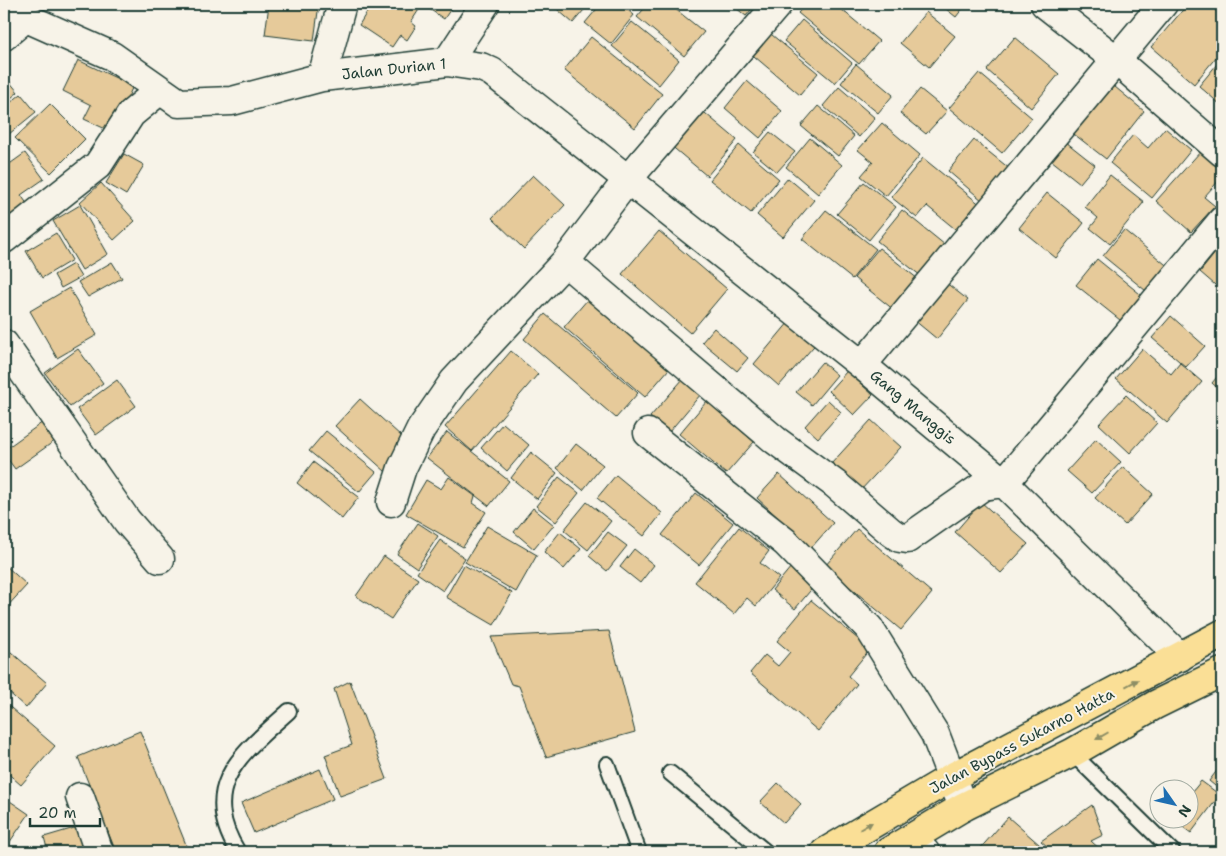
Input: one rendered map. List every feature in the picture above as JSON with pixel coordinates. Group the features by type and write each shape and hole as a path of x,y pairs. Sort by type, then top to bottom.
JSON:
{"highway":[{"name":"Jalan Bypass Sukarno Hatta","path":"825,852 952,777 1180,658 1222,634"},
{"name":"Jalan Bypass Sukarno Hatta","path":"908,848 963,807 1072,753 1155,705 1222,672"},
{"path":"1005,749 1021,779"}],"street":[{"path":"322,77 342,4"},
{"path":"447,62 485,4"},
{"path":"391,502 402,468 421,429 454,381 565,262 628,179 778,4"},
{"path":"1045,4 1115,59 1222,152"},
{"path":"862,365 1115,59 1163,4"},
{"path":"4,36 15,13"},
{"name":"Jalan Durian 1","path":"15,13 112,56 179,103 232,101 322,77 447,62 481,67 492,72 628,179"},
{"path":"4,239 98,165 132,114 160,90"},
{"name":"Gang Manggis","path":"628,179 862,365 1004,483 1180,658"},
{"path":"565,262 775,440 835,484 900,538 906,539 982,486 1004,483 1222,221"},
{"path":"4,344 127,521 160,559"},
{"path":"648,433 785,542 869,628 925,714 935,734 963,807"},
{"path":"80,797 100,852"}],"lane":[{"path":"238,852 223,817 221,799 226,782 234,765 245,751 289,710"},
{"path":"1072,753 1173,852"},
{"path":"607,764 639,852"},
{"path":"670,773 766,852"}],"building":[{"path":"269,4 319,4 314,41 265,35"},
{"path":"365,4 413,4 420,8 411,22 416,26 407,40 400,35 392,47 359,25 370,7"},
{"path":"422,4 454,4 444,19"},
{"path":"551,4 589,4 573,23"},
{"path":"601,4 620,4 634,15 611,44 585,23"},
{"path":"648,4 669,4 704,32 684,56 637,17"},
{"path":"731,4 756,4 746,16"},
{"path":"806,4 835,4 879,41 859,64 798,13"},
{"path":"940,4 966,4 956,17"},
{"path":"1188,4 1208,4 1222,16 1222,50 1194,84 1151,47"},
{"path":"926,12 955,36 929,67 900,43"},
{"path":"802,20 852,63 835,83 784,41"},
{"path":"632,22 679,60 659,85 612,46"},
{"path":"766,30 818,73 800,95 748,51"},
{"path":"591,37 662,94 635,128 564,70"},
{"path":"1015,37 1059,74 1031,108 987,70"},
{"path":"1222,58 1222,106 1199,86"},
{"path":"78,60 133,86 112,132 84,119 91,105 63,91"},
{"path":"856,64 893,95 878,113 841,83"},
{"path":"979,73 1032,118 1002,153 949,108"},
{"path":"4,75 18,92 4,104"},
{"path":"747,81 782,111 760,138 725,108"},
{"path":"1109,82 1144,111 1106,159 1070,131"},
{"path":"839,87 875,118 859,137 823,106"},
{"path":"920,89 947,111 926,134 900,113"},
{"path":"21,94 36,112 9,134 4,127 4,108"},
{"path":"50,104 85,139 51,173 15,138"},
{"path":"818,106 854,136 838,156 801,126"},
{"path":"699,108 737,140 707,176 669,144"},
{"path":"882,123 920,155 886,196 861,176 873,162 858,150"},
{"path":"1165,128 1191,150 1152,198 1110,163 1133,135 1148,148"},
{"path":"770,132 795,152 777,172 753,152"},
{"path":"810,138 842,165 818,194 786,167"},
{"path":"974,140 1010,169 983,201 948,171"},
{"path":"1066,142 1095,165 1080,183 1051,160"},
{"path":"739,145 779,179 751,213 710,180"},
{"path":"1201,151 1222,170 1222,177 1204,197 1215,206 1191,232 1156,201"},
{"path":"25,153 44,179 21,195 32,211 4,231 4,168"},
{"path":"124,154 144,165 126,195 106,183"},
{"path":"923,158 982,206 960,233 927,206 917,218 891,197"},
{"path":"533,175 565,205 524,249 492,218"},
{"path":"1110,175 1144,202 1110,244 1090,228 1098,218 1085,207"},
{"path":"788,178 814,200 783,237 757,215"},
{"path":"864,182 896,207 869,240 837,214"},
{"path":"101,183 135,221 114,240 80,202"},
{"path":"1047,193 1084,223 1056,258 1019,228"},
{"path":"80,205 108,254 82,270 53,221"},
{"path":"826,210 876,249 852,279 802,239"},
{"path":"902,210 945,245 921,276 877,241"},
{"path":"1124,230 1171,269 1151,295 1103,256"},
{"path":"659,231 727,289 690,333 622,274"},
{"path":"56,233 72,260 42,278 26,251"},
{"path":"1220,247 1222,249 1222,291 1200,272"},
{"path":"879,248 918,279 894,310 854,278"},
{"path":"1097,259 1145,298 1125,324 1076,285"},
{"path":"112,262 122,278 88,297 78,282"},
{"path":"73,264 81,277 61,288 54,275"},
{"path":"945,282 968,300 937,339 914,320"},
{"path":"69,288 97,335 57,358 30,311"},
{"path":"594,292 675,362 645,397 564,327"},
{"path":"545,314 638,393 616,418 524,339"},
{"path":"794,316 820,339 779,386 754,364"},
{"path":"1171,316 1205,346 1186,367 1152,338"},
{"path":"714,328 748,358 737,371 702,342"},
{"path":"78,349 103,383 70,407 45,373"},
{"path":"1142,349 1171,374 1180,363 1202,382 1167,423 1116,379"},
{"path":"511,351 538,374 472,451 445,427"},
{"path":"822,362 837,375 812,405 796,392"},
{"path":"847,371 873,395 854,415 829,391"},
{"path":"1222,371 1222,392 1212,383"},
{"path":"683,379 701,394 669,432 650,417"},
{"path":"117,380 136,406 96,435 77,409"},
{"path":"1126,395 1157,423 1130,453 1099,424"},
{"path":"360,399 411,445 386,472 335,426"},
{"path":"828,400 841,412 818,438 805,426"},
{"path":"707,401 754,442 726,474 679,434"},
{"path":"871,420 901,447 860,491 831,464"},
{"path":"43,422 56,440 15,469 4,454 4,450"},
{"path":"503,423 529,445 507,471 481,448"},
{"path":"326,431 376,472 359,492 309,451"},
{"path":"447,432 509,481 489,506 427,458"},
{"path":"1096,439 1121,462 1092,493 1067,471"},
{"path":"576,444 603,465 583,490 557,468"},
{"path":"531,452 557,473 537,499 511,478"},
{"path":"313,462 359,497 342,519 297,483"},
{"path":"1123,467 1153,494 1125,525 1095,498"},
{"path":"779,474 833,523 811,548 757,498"},
{"path":"616,475 662,513 644,536 597,498"},
{"path":"449,477 475,496 473,503 486,512 463,547 406,514 426,480 441,489"},
{"path":"559,477 579,493 556,522 536,506"},
{"path":"696,493 733,523 699,565 662,535"},
{"path":"587,502 611,521 588,550 564,530"},
{"path":"981,502 1028,544 1001,573 955,532"},
{"path":"533,508 554,525 534,549 514,532"},
{"path":"418,523 438,536 417,568 397,554"},
{"path":"487,526 537,555 516,592 465,562"},
{"path":"739,527 769,551 760,563 779,578 756,606 747,598 734,614 695,582"},
{"path":"857,529 932,593 901,630 825,566"},
{"path":"560,532 581,549 564,569 544,552"},
{"path":"608,532 627,546 607,571 589,556"},
{"path":"440,540 465,558 443,591 417,573"},
{"path":"634,549 654,565 640,583 620,567"},
{"path":"384,556 418,579 391,619 356,596"},
{"path":"4,564 27,585 4,610"},
{"path":"464,565 512,593 494,625 446,597"},
{"path":"791,567 815,585 795,609 772,590"},
{"path":"811,600 870,649 848,676 857,684 818,731 750,673 765,655 778,666 790,652 777,641"},
{"path":"609,631 635,732 546,757 519,686 511,684 491,637"},
{"path":"4,646 47,683 26,708 4,688"},
{"path":"350,681 387,779 340,796 325,755 352,745 334,689"},
{"path":"4,702 55,746 21,785 4,770"},
{"path":"140,731 189,852 116,852 78,757"},
{"path":"1222,764 1222,788 1220,790 1209,781"},
{"path":"320,769 333,799 254,833 241,803"},
{"path":"1201,781 1220,795 1198,824 1198,785"},
{"path":"778,783 801,804 784,823 760,802"},
{"path":"4,797 29,814 7,846 4,844"},
{"path":"1092,805 1103,835 1091,841 1103,852 1054,852 1041,841"},
{"path":"1008,817 1048,852 977,852"},
{"path":"81,826 89,852 48,852 44,837"},
{"path":"1184,828 1195,828 1191,833"}]}
